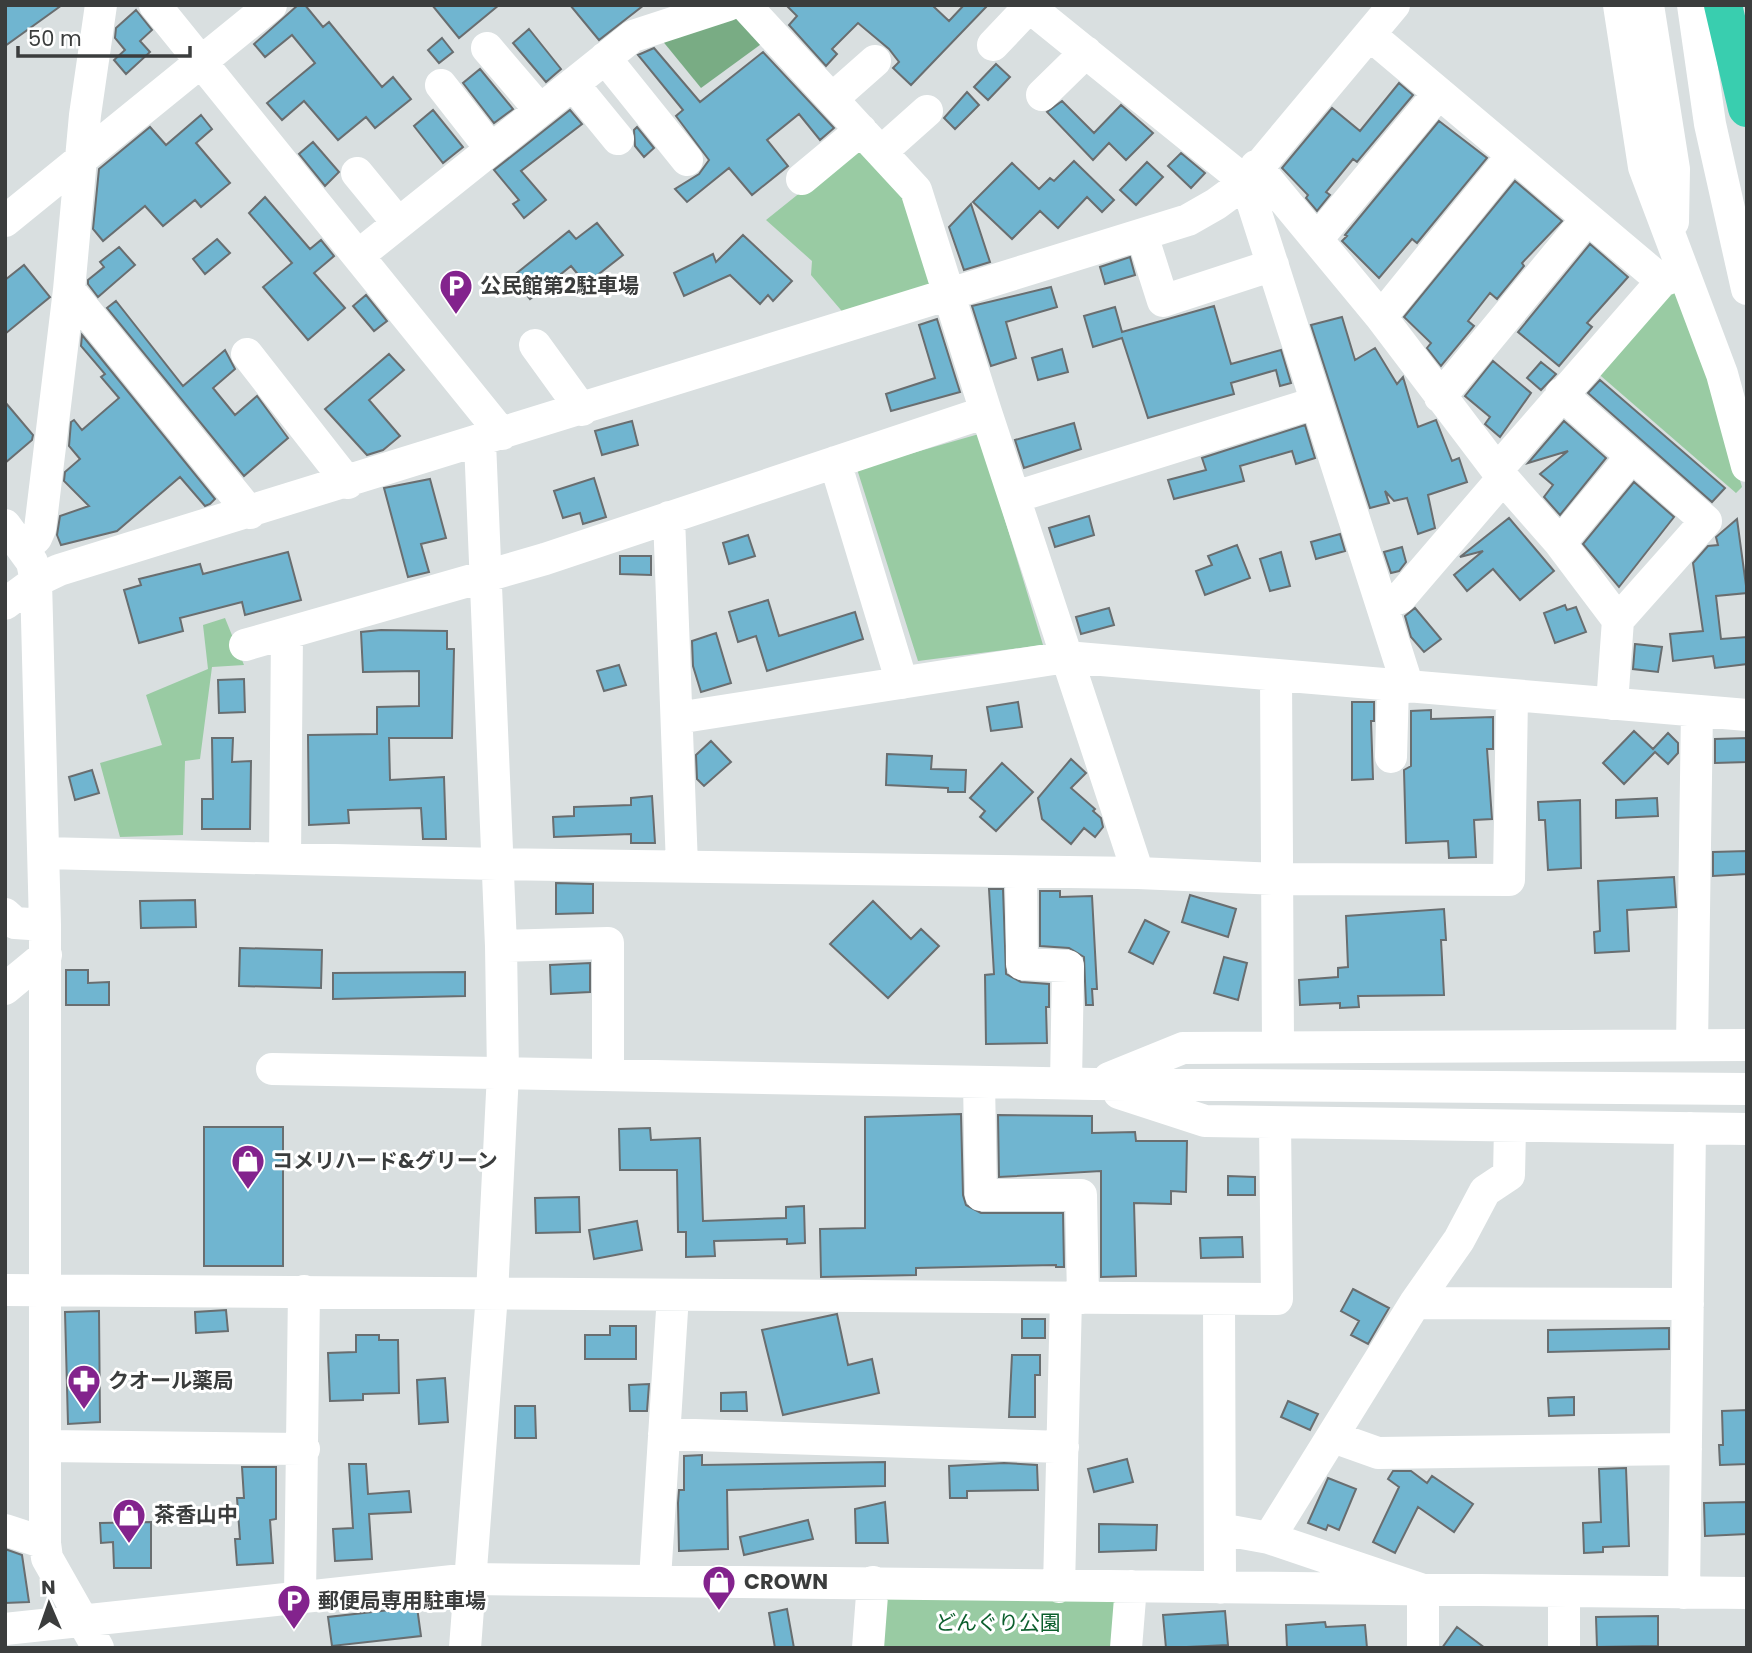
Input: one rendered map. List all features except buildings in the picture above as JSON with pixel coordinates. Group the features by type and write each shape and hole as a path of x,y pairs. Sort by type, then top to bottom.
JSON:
{"highway":[{"path":"1723,5 1747,108"}],"street":[{"path":"14,537 36,538 40,529 101,5"},
{"path":"155,5 359,255 491,438 487,576 503,1073 492,1294 465,1648"},
{"path":"5,221 271,5"},
{"path":"359,255 633,36 727,5"},
{"path":"745,5 916,190 1138,873"},
{"path":"5,604 36,581 59,570 348,483 1188,220 1251,174 1394,5"},
{"path":"1619,5 1644,167 1672,236"},
{"path":"1648,5 1674,169 1673,276 1722,374 1747,466"},
{"path":"1693,5 1710,124 1747,289"},
{"path":"993,45 1028,6 1251,174 1317,239 1381,317 1500,474 1560,543 1618,620"},
{"path":"1370,35 1586,220 1673,276"},
{"path":"487,48 540,110"},
{"path":"1042,96 1086,52"},
{"path":"605,58 687,160"},
{"path":"832,99 875,61"},
{"path":"572,84 618,139"},
{"path":"441,85 491,149"},
{"path":"1317,239 1439,93"},
{"path":"802,179 927,111"},
{"path":"1381,317 1512,156"},
{"path":"357,173 398,223"},
{"path":"1251,174 1273,265 1315,403 1383,604 1400,686 1391,757"},
{"path":"1440,397 1586,220"},
{"path":"1142,235 1163,301 1273,265"},
{"path":"1383,604 1400,598 1561,394 1673,276"},
{"path":"69,290 250,513"},
{"path":"535,345 582,410"},
{"path":"247,354 348,483"},
{"path":"1561,394 1706,521 1618,620 1612,704"},
{"path":"1015,497 1315,403"},
{"path":"245,645 487,576 986,412"},
{"path":"1560,543 1632,456"},
{"path":"835,462 902,682"},
{"path":"669,517 682,866"},
{"path":"14,537 32,562 36,581 46,940 45,1543 47,1558 98,1648"},
{"path":"285,858 287,633"},
{"path":"677,718 1066,657 1747,715"},
{"path":"1276,675 1278,1045"},
{"path":"44,853 497,864 1138,873 1279,879 1509,880 1511,697"},
{"path":"1692,1045 1697,710"},
{"path":"1021,872 1022,964 1069,966 1080,1083"},
{"path":"5,914 15,923 46,940"},
{"path":"5,989 46,940"},
{"path":"501,946 608,943 608,1074"},
{"path":"1080,1083 1183,1048 1278,1045 1747,1045"},
{"path":"272,1069 979,1082 1747,1090"},
{"path":"979,1082 981,1195 1081,1195 1063,1447 1059,1587"},
{"path":"1080,1083 1205,1121 1747,1129"},
{"path":"5,1290 1277,1299 1275,1123"},
{"path":"1269,1538 1415,1303 1460,1240 1485,1191 1509,1175 1510,1127"},
{"path":"1684,1593 1690,1128"},
{"path":"300,1595 304,1291"},
{"path":"655,1579 673,1295"},
{"path":"1219,1299 1220,1588"},
{"path":"1415,1303 1688,1304"},
{"path":"664,1434 1063,1447"},
{"path":"1333,1437 1378,1453 1686,1449"},
{"path":"45,1446 304,1449"},
{"path":"1220,1529 1269,1538 1423,1590"},
{"path":"5,1530 45,1543"},
{"path":"5,1629 300,1595 471,1579 1747,1593"},
{"path":"868,1648 873,1582"},
{"path":"1126,1648 1131,1586"},
{"path":"1423,1590 1423,1648"},
{"path":"1564,1593 1564,1648"}],"green space":[{"path":"737,14 764,42 701,88 661,39"},
{"path":"862,143 910,192 940,280 846,316 811,275 812,261 766,220"},
{"path":"1677,284 1712,384 1742,487 1736,493 1594,370"},
{"path":"979,434 1043,645 918,661 857,469"},
{"path":"225,618 244,665 212,667 200,759 185,761 183,835 120,837 100,763 162,745 146,695 208,669 203,625"},
{"name":"どんぐり公園","path":"889,1598 1113,1599 1117,1606 1115,1648 879,1648 881,1604"}],"place":[{"name":"公民館第2駐車場","path":"456,316"},
{"name":"コメリハード&グリーン","path":"248,1191"},
{"name":"クオール薬局","path":"84,1411"},
{"name":"茶香山中","path":"129,1545"},
{"name":"CROWN","path":"719,1612"},
{"name":"郵便局専用駐車場","path":"294,1631"}]}
